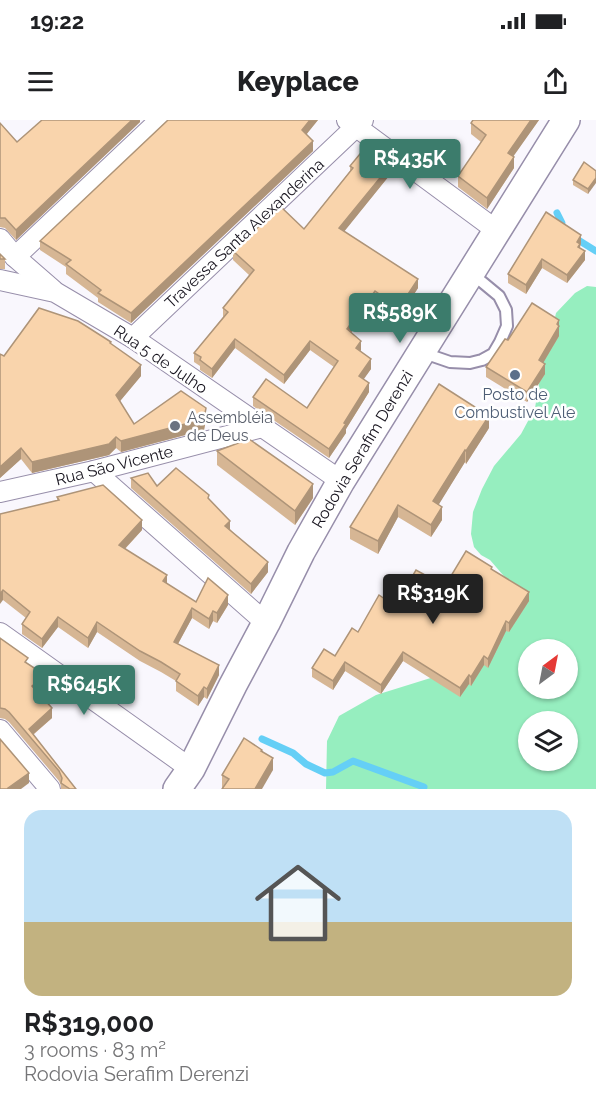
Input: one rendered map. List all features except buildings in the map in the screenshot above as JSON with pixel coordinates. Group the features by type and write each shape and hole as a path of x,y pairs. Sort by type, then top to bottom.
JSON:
{"main road":[{"name":"Rodovia Serafim Derenzi","path":"184,779 301,552 341,481 566,120"}],"street":[{"path":"15,257 160,120"},
{"path":"355,123 496,230"},
{"name":"Travessa Santa Alexanderina","path":"133,338 355,123"},
{"path":"0,239 15,257 56,292"},
{"name":"Rua 5 de Julho","path":"0,280 56,292 133,338 341,481"},
{"name":"Rua São Vicente","path":"0,492 94,471 262,427"},
{"path":"94,471 266,623"},
{"path":"3,640 184,779"},
{"path":"0,730 50,789"}],"lane":[{"path":"421,352 450,362 470,363 493,354 507,326 506,310 499,296 470,272"}],"green space":[{"path":"587,286 596,287 596,789 326,789 327,741 339,716 376,695 437,676 509,582 490,560 474,547 471,534 473,512 494,466 521,434 535,408 543,359 556,313 575,293"}],"waterway":[{"path":"557,213 564,230"},
{"path":"575,238 596,251"},
{"path":"262,739 293,753 306,764 325,773 333,772 353,761 424,787"}],"place":[{"name":"Posto de Combustivel Ale","path":"515,375"},
{"name":"Assembléia de Deus","path":"175,426"}]}
